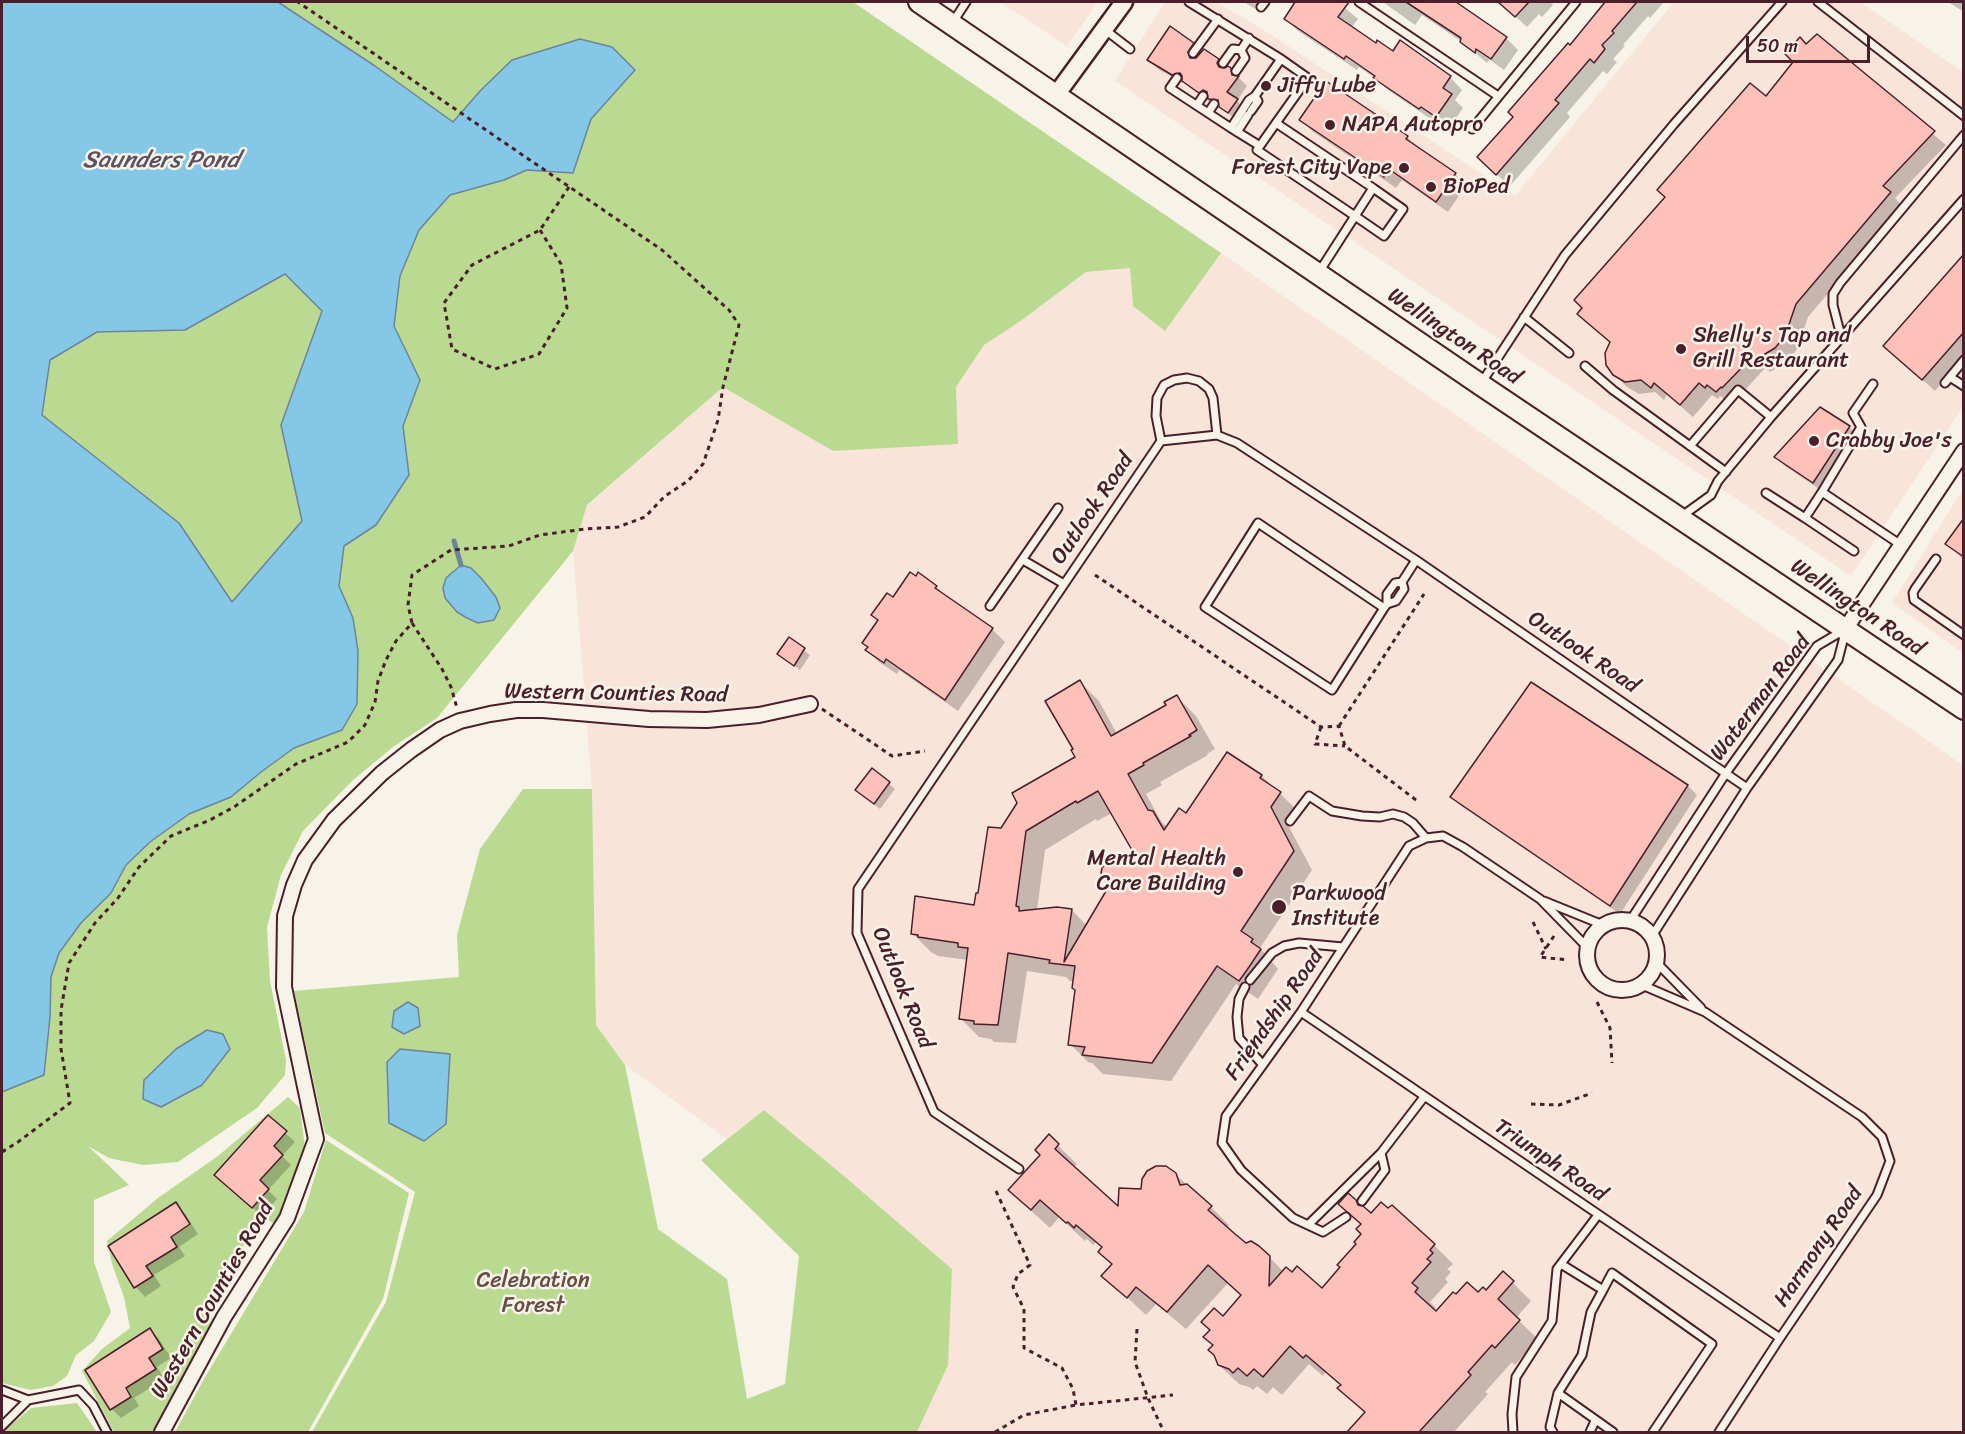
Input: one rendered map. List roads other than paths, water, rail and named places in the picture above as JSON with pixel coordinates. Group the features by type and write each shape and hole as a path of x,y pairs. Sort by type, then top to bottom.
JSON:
{"main road":[{"name":"Wellington Road","path":"919,2 1481,385 1964,709"}],"street":[{"path":"1056,95 1124,2"},
{"path":"1846,628 1964,451"},
{"name":"Western Counties Road","path":"162,1432 224,1317 287,1218 316,1139 284,987 285,916 294,885 305,860 334,820 382,773 411,750 440,730 460,721 516,710 649,720 707,720 759,715 812,704"},
{"path":"1616,920 1630,921 1642,926 1653,936 1657,963 1651,975 1641,985 1615,990 1602,985 1592,974 1588,962 1588,948 1603,925 1616,920"}],"lane":[{"path":"951,24 966,2"},
{"path":"1189,2 1249,38 1308,78 1276,123 1260,146 1257,150 1384,236 1403,209 1276,123"},
{"path":"1359,2 1498,96"},
{"path":"1472,129 1576,2"},
{"path":"1481,385 1572,246 1674,124 1782,2"},
{"path":"1818,2 1964,116"},
{"path":"1193,53 1218,19"},
{"path":"1104,29 1130,49"},
{"path":"1241,50 1249,38"},
{"path":"1224,63 1233,49 1241,50"},
{"path":"1236,71 1245,58 1241,50"},
{"path":"1234,130 1249,100 1256,96 1281,59"},
{"path":"1177,78 1170,88 1260,146"},
{"path":"1197,105 1203,96"},
{"path":"1234,130 1258,101 1256,96"},
{"path":"1208,113 1214,104"},
{"path":"1841,336 1833,305 1833,294 1964,135"},
{"path":"1318,273 1373,188"},
{"path":"1680,517 1711,495 1718,480 1771,417 1964,199"},
{"path":"1524,317 1569,353"},
{"path":"1964,360 1948,380 1964,386"},
{"path":"1585,366 1613,390 1726,472"},
{"path":"1161,441 1156,416 1157,398 1164,385 1174,380 1187,378 1199,381 1209,389 1214,399 1217,435"},
{"path":"1805,518 1861,427 1854,413 1873,384"},
{"path":"1690,446 1738,390 1771,417"},
{"name":"Outlook Road","path":"1019,1169 934,1112 857,933 858,889 1161,441 1217,435 1237,442 1416,560 1747,788"},
{"path":"1822,492 1901,546"},
{"path":"1766,493 1854,551"},
{"path":"990,606 1058,508"},
{"path":"1385,606 1258,523 1205,607 1332,690 1385,606 1387,594 1395,583 1402,582 1416,560"},
{"path":"1936,559 1915,589 1913,597 1917,603 1964,635"},
{"path":"1023,560 1064,584"},
{"name":"Waterman Road","path":"1630,921 1726,773 1817,646 1846,628"},
{"name":"Waterman Road","path":"1653,936 1747,788 1838,660 1846,628"},
{"path":"1290,821 1309,796 1332,811 1380,817 1393,814 1413,824 1426,838 1443,836 1540,899 1603,925"},
{"name":"Friendship Road","path":"1308,1225 1293,1218 1241,1170 1222,1143 1226,1116 1301,1012 1409,846 1426,838"},
{"path":"1540,899 1588,948"},
{"path":"1250,980 1272,953 1284,946 1299,943 1343,947"},
{"name":"Harmony Road","path":"1657,963 1705,1012"},
{"name":"Harmony Road","path":"1641,985 1705,1012 1862,1117 1882,1137 1890,1161 1877,1195 1719,1432"},
{"path":"1245,987 1239,999 1237,1017 1239,1038 1263,1065"},
{"name":"Triumph Road","path":"1301,1012 1780,1338"},
{"path":"1346,1216 1323,1232 1308,1225 1381,1153 1424,1097"},
{"path":"1362,1201 1385,1170 1381,1153"},
{"path":"1514,1432 1512,1414 1516,1377 1552,1321 1557,1269 1598,1215"},
{"path":"1561,1264 1603,1290"},
{"path":"1553,1432 1550,1427 1558,1394 1582,1355 1592,1312 1612,1273 1712,1344 1653,1432"},
{"path":"2,1390 28,1400 79,1390 93,1405 107,1432"},
{"path":"1558,1394 1613,1432"},
{"path":"2,1426 28,1400"},
{"path":"1590,1432 1595,1421"}],"water":[{"name":"Saunders Pond","path":"2,2 278,2 375,66 453,122 512,60 580,39 612,47 635,70 591,119 573,173 527,170 504,180 450,195 419,230 400,276 394,326 420,380 403,426 409,475 376,525 344,546 339,586 353,618 358,651 357,704 342,730 294,748 231,797 189,814 150,842 126,865 111,893 81,923 59,953 51,977 50,1017 44,1075 2,1092","holes":["285,274 322,311 281,425 302,521 232,602 179,523 42,415 50,360 97,332 185,330"]},
{"path":"461,565 471,568 496,597 500,608 494,620 478,623 457,612 445,598 443,588 446,578"},
{"path":"408,1002 418,1008 420,1026 404,1034 392,1027 394,1011"},
{"path":"207,1030 223,1034 230,1049 202,1085 161,1107 143,1099 144,1080 176,1049"},
{"path":"400,1049 450,1054 446,1124 424,1141 389,1123 387,1062"}],"waterway":[{"path":"454,541 461,565"}],"place":[{"name":"Jiffy Lube","path":"1266,86"},
{"name":"NAPA Autopro","path":"1330,125"},
{"name":"Forest City Vape","path":"1404,168"},
{"name":"BioPed","path":"1431,187"},
{"name":"Shelly's Tap and Grill Restaurant","path":"1681,349"},
{"name":"Crabby Joe's","path":"1814,441"},
{"name":"Mental Health Care Building","path":"1238,872"},
{"name":"Parkwood Institute","path":"1279,907"}],"park label":[{"name":"Celebration Forest","path":"533,1294"}]}
